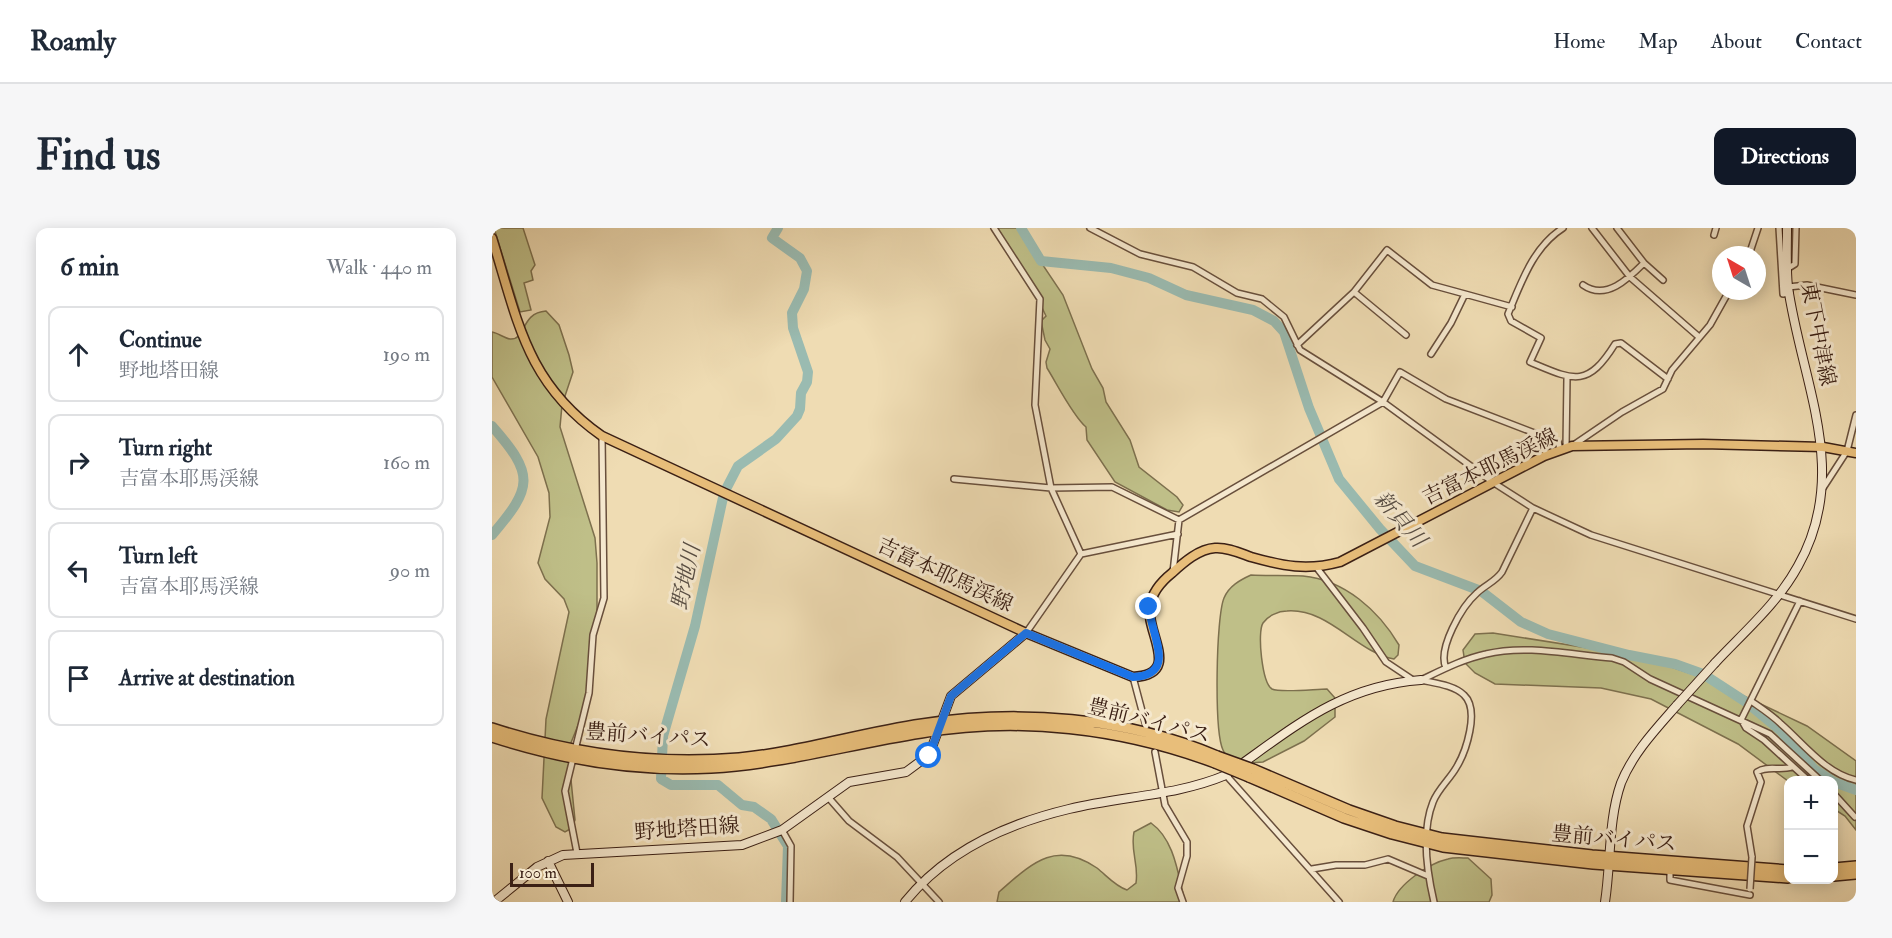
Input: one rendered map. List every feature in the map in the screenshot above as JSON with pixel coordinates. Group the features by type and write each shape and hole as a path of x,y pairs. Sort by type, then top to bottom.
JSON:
{"highway":[{"name":"豊前バイパス","path":"492,737 574,754 668,760 738,758 941,726 1015,717 1087,722 1173,741 1427,839 1498,846 1670,871 1784,878"},
{"name":"豊前バイパス","path":"492,728 574,754"},
{"name":"豊前バイパス","path":"1610,861 1784,870"},
{"path":"1838,868 1856,866"},
{"path":"1838,876 1856,874"}],"main road":[{"name":"吉富本耶馬渓線","path":"492,238 520,326 539,373 565,406 602,436 729,493 1026,633 1133,677 1142,677 1158,666 1161,655 1150,622 1149,607 1152,596 1173,572 1194,555 1216,548 1282,566 1317,568 1340,562 1566,447 1703,444 1823,447 1852,452"}],"street":[{"path":"994,228 1040,299 1035,405 1052,488 1081,555"},
{"path":"1090,228 1140,254 1193,267 1237,293 1262,299 1284,317 1300,350 1383,402 1494,483 1533,508 1591,535 1856,619"},
{"path":"1563,228 1551,235 1527,267 1508,314 1511,321 1541,338 1530,362 1567,378 1592,373 1615,344 1621,343 1668,379"},
{"path":"1593,228 1630,277 1699,337"},
{"path":"1617,228 1644,263 1663,280"},
{"path":"1714,235 1716,228"},
{"path":"1752,246 1758,228"},
{"path":"1779,228 1783,294 1807,285 1856,295"},
{"name":"東下中津線","path":"1605,902 1615,808 1621,783 1647,738 1780,594 1799,566 1816,526 1823,488 1823,447 1789,290 1787,228"},
{"path":"1787,269 1795,264 1796,228"},
{"path":"1297,345 1354,292 1387,250 1432,285 1512,307"},
{"path":"1583,285 1596,292 1605,291 1630,277 1644,263"},
{"path":"1354,292 1406,335"},
{"path":"1431,354 1451,323 1465,294"},
{"path":"1566,447 1663,389 1672,370 1699,337 1723,300"},
{"path":"1179,520 1383,402 1400,372 1446,399 1566,447"},
{"path":"1566,447 1567,378"},
{"path":"1823,488 1852,452 1856,415"},
{"path":"577,853 566,791 589,693 593,635 604,598 602,436"},
{"path":"954,479 1052,488 1112,487 1179,520"},
{"path":"1446,668 1443,655 1451,629 1475,594 1496,580 1502,572 1533,508"},
{"path":"1173,572 1179,520"},
{"path":"1026,633 1081,555 1178,534"},
{"path":"1317,568 1363,627 1386,662 1417,680 1457,690 1470,703 1472,717 1457,767 1432,803 1427,839 1428,876 1434,902"},
{"path":"1741,720 1800,601"},
{"name":"野地塔田線","path":"494,902 548,861 577,853 742,845 782,830 849,782 906,772 929,756 951,696 960,686 1026,633"},
{"path":"905,902 920,883 943,863 972,844 1069,809 1163,793 1226,775 1316,711 1383,684 1417,680 1487,654 1512,651 1612,658 1624,662 1660,684 1741,720 1783,744 1816,776"},
{"path":"1133,677 1146,726"},
{"path":"1751,701 1778,721 1824,763 1856,780"},
{"path":"1741,720 1746,728 1764,740 1803,776"},
{"path":"1155,752 1165,805 1186,842 1187,856 1178,888 1183,902"},
{"path":"1748,902 1752,857 1747,826 1761,782 1757,772 1763,768 1783,770 1792,767"},
{"path":"1226,775 1339,902"},
{"path":"828,797 849,821 897,856 939,902"},
{"path":"1838,799 1856,817"},
{"path":"1838,804 1856,817"},
{"path":"782,830 791,846 790,902"},
{"path":"1312,869 1336,865 1365,865 1388,859 1428,876"},
{"path":"548,861 568,902"},
{"path":"1670,871 1670,880 1750,892"}],"green space":[{"path":"494,228 523,228 535,265 531,271 533,280 524,283 531,310 520,312"},
{"path":"997,228 1018,228 1063,295 1092,369 1103,388 1106,402 1130,440 1139,467 1177,497 1183,505 1179,512 1167,510 1115,482 1087,440 1086,427 1071,408 1047,368 1046,362 1050,349 1045,340 1041,321 1046,316 1038,299 1038,291 1008,251 1008,244 998,234"},
{"path":"546,311 559,325 573,372 562,405 560,427 595,538 597,563 597,612 590,680 583,713 568,750 575,820 572,828 565,832 556,827 542,798 546,719 569,612 564,599 545,579 538,563 550,517 549,493 538,457 492,377 492,332 510,339 515,338 532,316"},
{"path":"1251,575 1303,576 1333,584 1347,591 1371,609 1399,645 1398,655 1394,659 1367,648 1316,616 1287,611 1270,616 1263,623 1260,636 1263,668 1268,685 1272,689 1282,691 1327,689 1335,698 1335,717 1304,741 1263,762 1234,764 1224,752 1218,721 1219,627 1226,594 1235,584"},
{"path":"1493,633 1639,656 1710,680 1807,726 1856,761 1856,830 1845,816 1838,812 1838,776 1784,776 1784,778 1738,744 1651,699 1601,688 1495,684 1475,673 1465,663 1463,650 1475,634"},
{"path":"1151,823 1159,830 1170,848 1185,902 997,902 999,892 1022,872 1033,864 1056,855 1082,860 1127,890 1136,883 1134,832"},
{"path":"1450,858 1468,858 1491,879 1492,895 1489,902 1393,902 1401,888 1424,870"}],"waterway":[{"name":"野地川","path":"778,228 772,238 800,258 807,271 804,289 792,313 793,328 808,372 807,382 801,393 797,416 776,439 738,466 724,493 695,626 663,736 661,779 671,785 718,785 742,805 754,807 771,819 788,846 786,902"},
{"name":"新貝川","path":"1021,228 1041,261 1111,268 1149,278 1186,295 1253,310 1274,321 1284,332 1309,408 1339,479 1380,529 1415,566 1481,591 1521,622 1548,634 1629,655 1675,664 1703,674 1746,702 1781,731 1814,769 1825,776"},
{"path":"492,426 516,457 522,469 524,481 515,505 492,535"},
{"name":"新貝川","path":"1838,783 1856,790"}],"route":[{"path":"929,756 951,696 960,686 1026,633 1133,677 1142,677 1150,673 1158,666 1161,655 1150,622 1149,607"}]}
